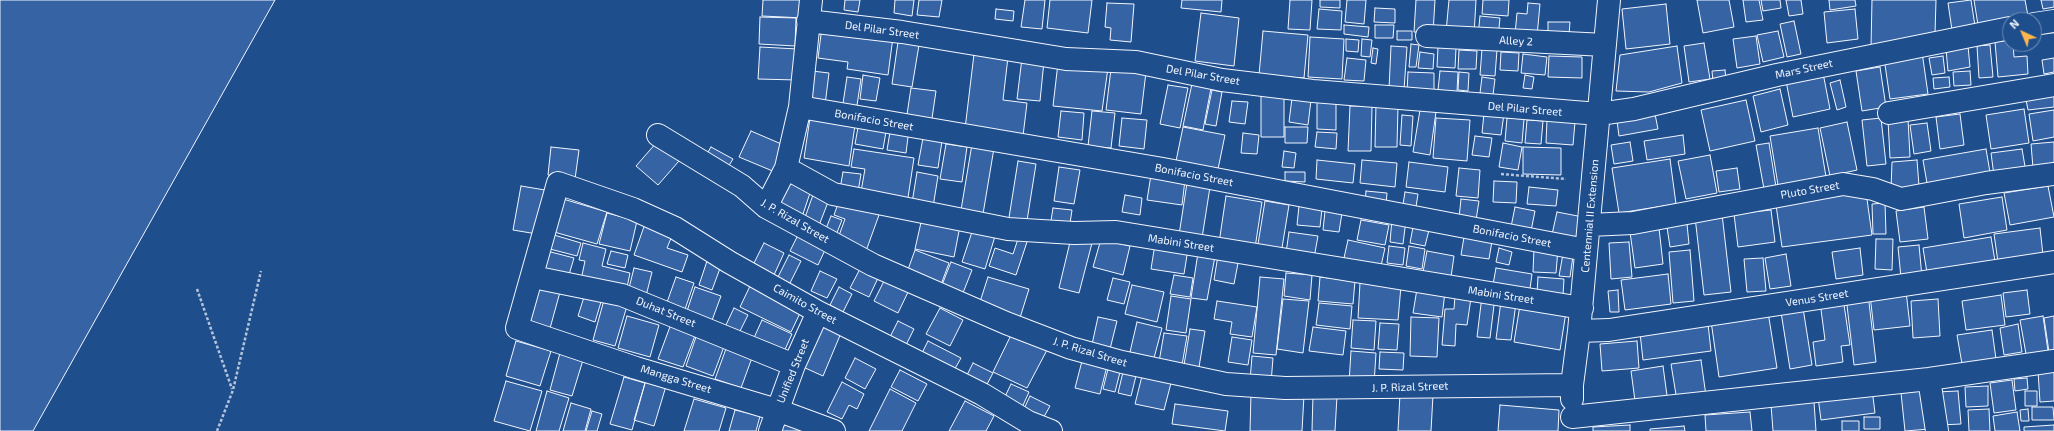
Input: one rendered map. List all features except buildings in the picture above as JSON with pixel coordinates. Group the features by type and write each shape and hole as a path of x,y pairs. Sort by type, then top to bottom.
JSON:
{"street":[{"name":"Centennial II Extension","path":"1571,424 1572,385 1582,308 1609,0"},
{"path":"766,207 786,168 800,107 810,11"},
{"name":"Del Pilar Street","path":"810,11 902,32 1066,59 1136,62 1237,82 1313,91 1599,114"},
{"path":"2042,23 2054,21"},
{"name":"Mars Street","path":"1599,114 1634,109 1776,75 2002,30"},
{"name":"Alley 2","path":"1427,36 1605,45"},
{"path":"1889,112 2054,85"},
{"name":"Bonifacio Street","path":"800,107 1163,169 1586,250"},
{"name":"J. P. Rizal Street","path":"658,135 742,186 766,207 873,265 1006,323 1071,348 1122,362 1226,384 1285,388 1572,385"},
{"name":"Mabini Street","path":"786,168 833,194 1008,229 1074,233 1116,232 1582,308"},
{"name":"Pluto Street","path":"1589,225 1633,223 1843,184 1873,189 1901,199 1986,183 2054,174"},
{"name":"Caimito Street","path":"533,277 558,183 633,210 675,228 730,262 818,312 982,394 1028,422 1051,431"},
{"name":"Venus Street","path":"1579,332 1608,330 2054,262"},
{"name":"Mangga Street","path":"533,277 517,328 636,368 777,410 834,431"},
{"name":"Duhat Street","path":"533,277 622,294 794,365"},
{"name":"Unified Street","path":"770,431 794,365 818,312"},
{"path":"1571,424 1929,379 2054,361"},
{"path":"1929,379 1937,431"}],"path":[{"path":"1501,174 1592,181"},
{"path":"217,431 233,390 261,271"},
{"path":"197,289 233,390"}]}
